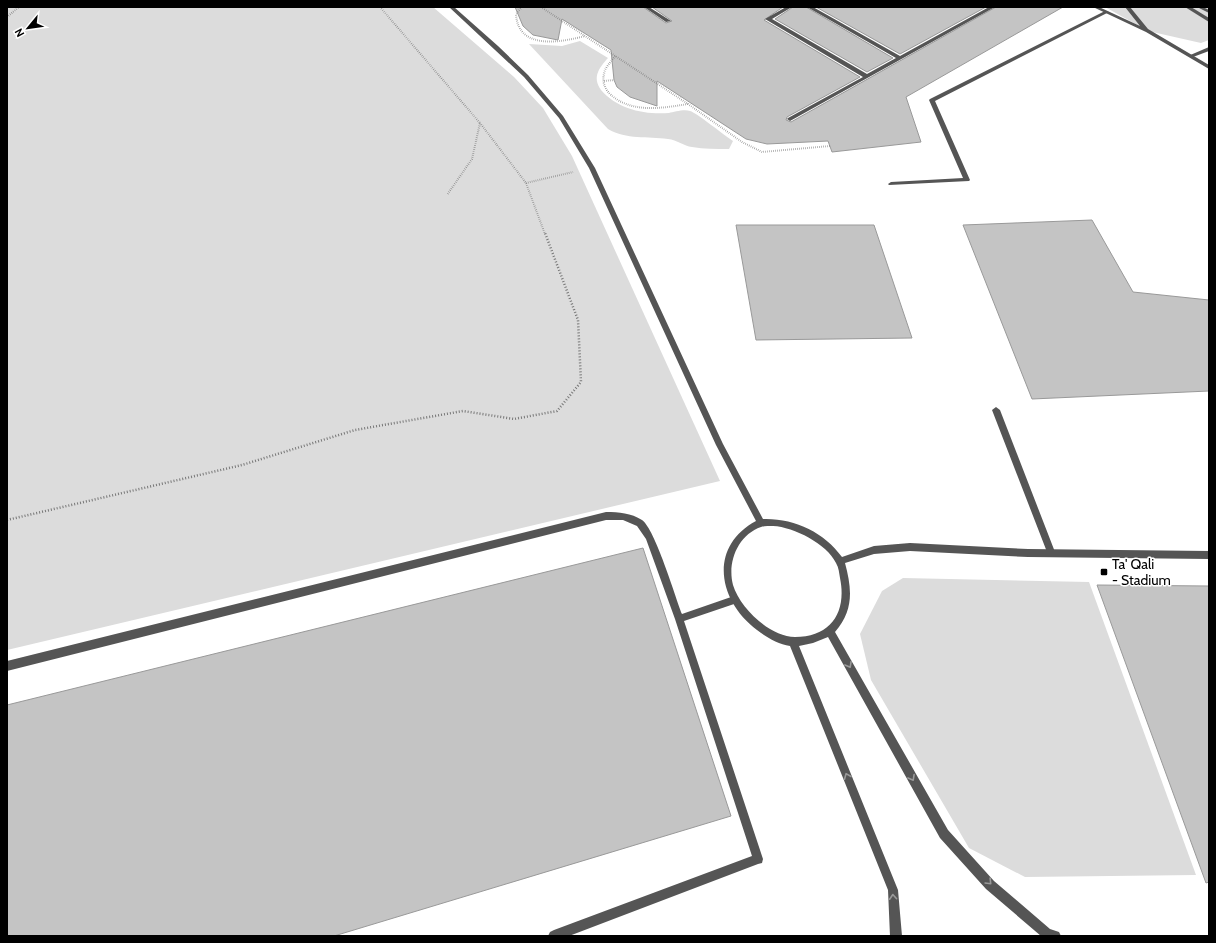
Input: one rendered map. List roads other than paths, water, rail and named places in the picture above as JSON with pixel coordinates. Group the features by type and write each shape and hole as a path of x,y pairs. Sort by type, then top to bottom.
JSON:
{"street":[{"path":"451,7 526,76 561,117 592,168 720,445 761,523"},
{"path":"646,7 668,21"},
{"path":"790,7 781,8 768,19 866,76"},
{"path":"809,7 900,58"},
{"path":"790,119 993,7"},
{"path":"1095,7 1148,31 1209,67"},
{"path":"1127,7 1148,31"},
{"path":"1187,7 1209,20"},
{"path":"1199,7 1209,12"},
{"path":"891,184 967,180 932,100 1107,12"},
{"path":"1191,56 1209,49"},
{"path":"996,410 1050,552"},
{"path":"7,666 606,516 624,516 640,523 650,537 679,619 758,859 554,936"},
{"path":"761,523 780,523 809,533 824,543 840,561 847,588 845,609 830,631 816,639 793,641 781,640 762,628 743,612 734,600 726,575 728,556 737,540 761,523"},
{"path":"840,561 874,550 910,547 1050,552 1209,555"},
{"path":"679,619 734,600"},
{"path":"830,631 944,834 990,884 1048,935"},
{"path":"793,641 893,890 896,936"}],"place":[{"name":"Ta' Qali - Stadium","path":"1104,572"}]}
